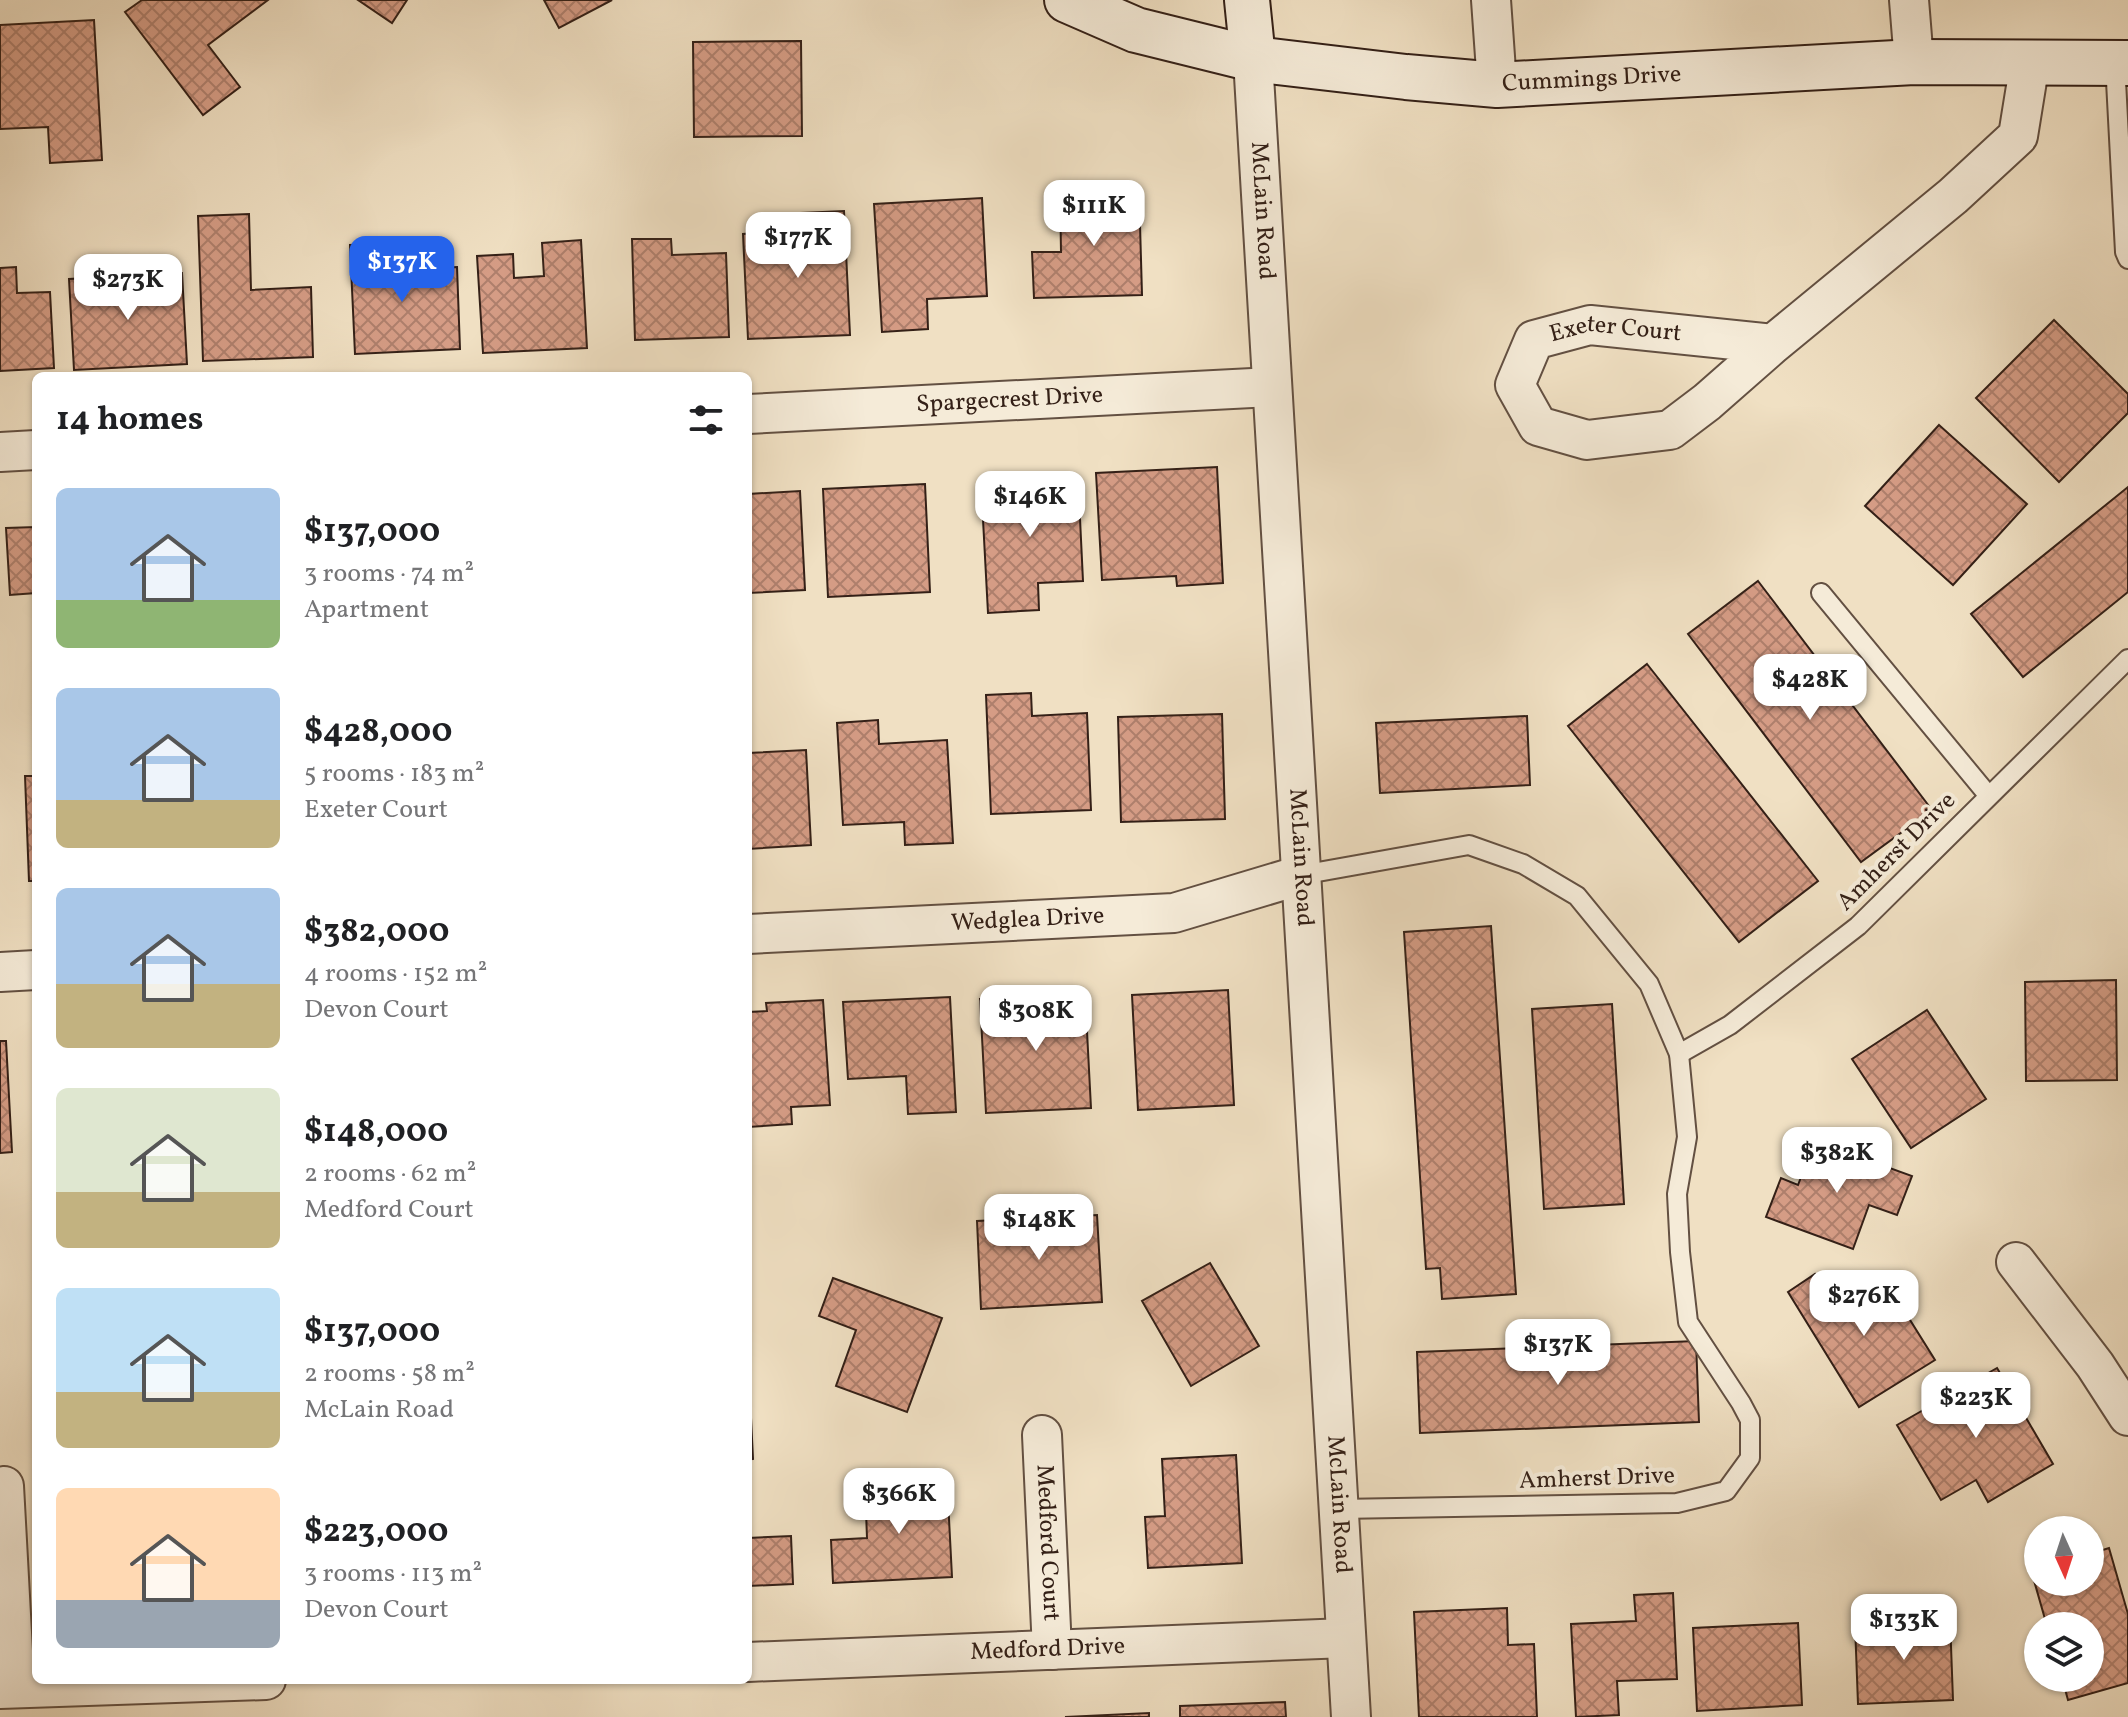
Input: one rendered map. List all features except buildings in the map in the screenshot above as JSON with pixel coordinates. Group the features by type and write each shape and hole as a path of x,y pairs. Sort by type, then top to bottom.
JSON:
{"street":[{"name":"Cummings Drive","path":"1067,0 1136,30 1253,59 1497,85 1914,62 2122,62"},
{"name":"McLain Road","path":"1247,0 1253,59 1351,1717"},
{"path":"1491,0 1497,85"},
{"path":"1909,0 1914,62"},
{"name":"Exeter Court","path":"1773,344 1590,325 1534,340 1515,385 1538,426 1587,440 1670,430 1953,196 2018,136 2030,62"},
{"name":"Spargecrest Drive","path":"752,414 1272,387"},
{"path":"0,452 32,450"},
{"name":"Wedglea Drive","path":"752,934 1174,913 1301,875"},
{"path":"0,972 32,970"},
{"path":"2016,1262 2095,1365 2128,1416"},
{"name":"Medford Court","path":"1042,1435 1052,1650"},
{"path":"4,1486 8,1689 151,1684"},
{"name":"Medford Drive","path":"752,1662 1346,1638"}],"lane":[{"path":"2122,62 2125,252 2128,259"},
{"path":"1821,593 1988,795"},
{"name":"Amherst Drive","path":"1679,1054 1730,1025 1858,926 2128,659"},
{"name":"Amherst Drive","path":"1301,875 1469,845 1523,864 1577,896 1649,984 1679,1054 1687,1137 1677,1194 1688,1322 1750,1420 1750,1458 1726,1491 1677,1503 1339,1509"}]}
